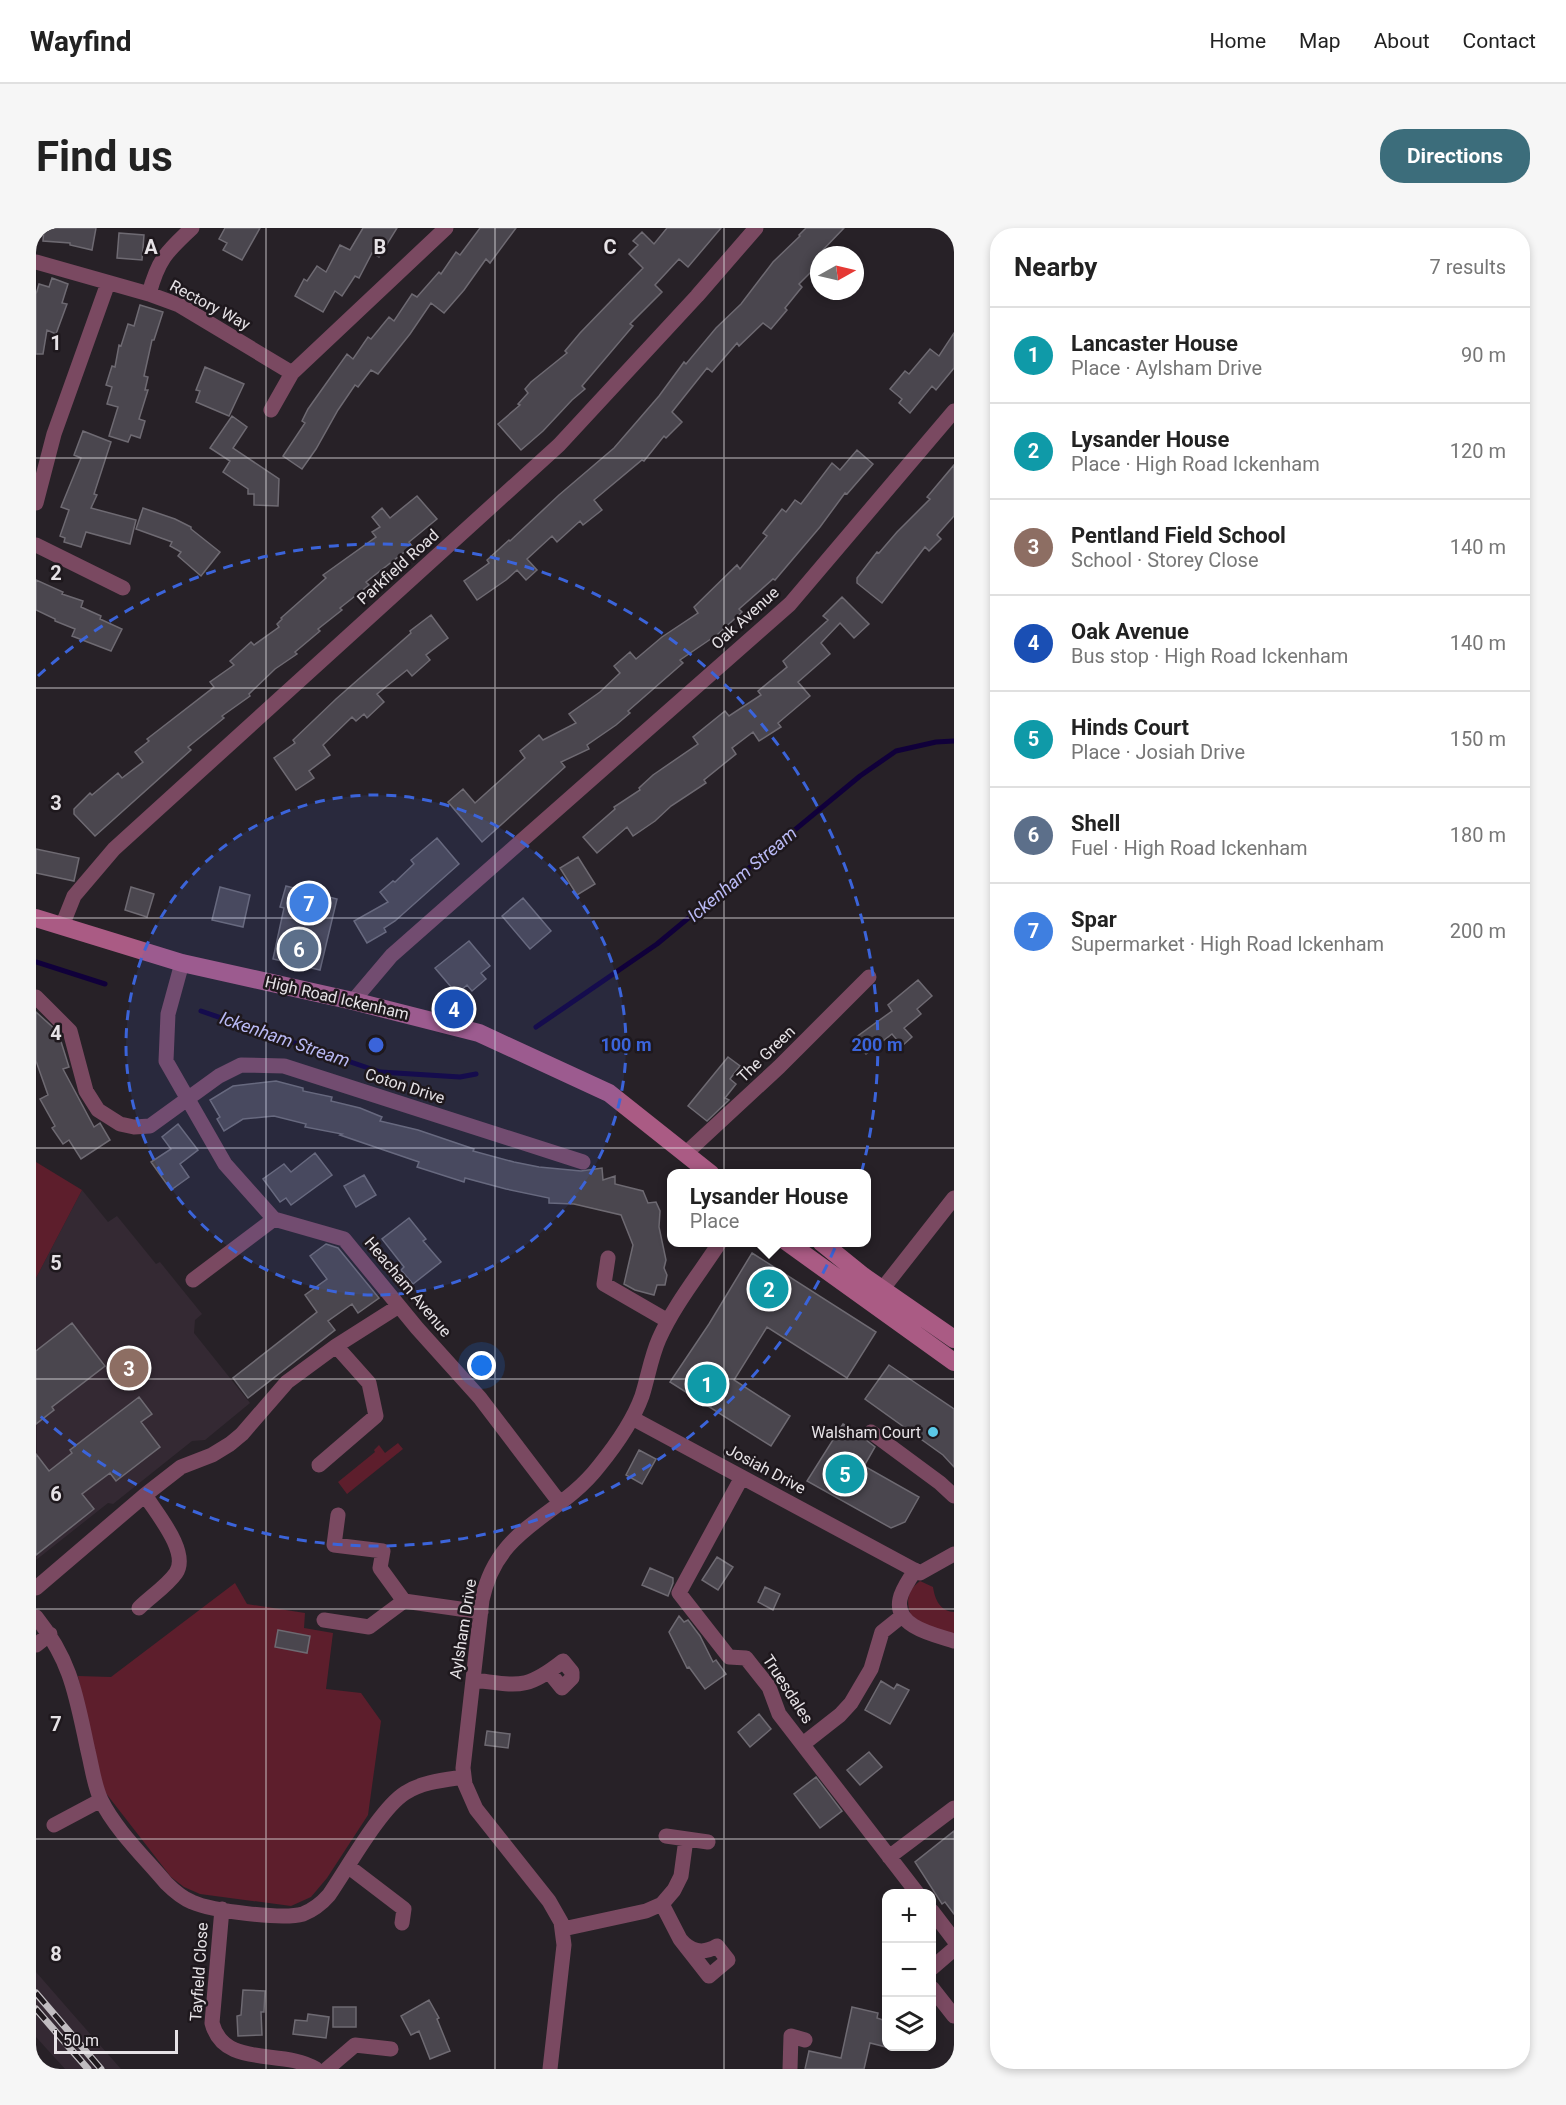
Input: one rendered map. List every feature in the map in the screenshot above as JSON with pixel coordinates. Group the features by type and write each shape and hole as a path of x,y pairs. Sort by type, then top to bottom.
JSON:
{"main road":[{"name":"High Road Ickenham","path":"36,918 182,963 353,1001 479,1033 609,1093 706,1169"},
{"path":"795,1247 954,1340"},
{"path":"825,1247 877,1296 954,1362"}],"street":[{"path":"149,294 164,254 192,228"},
{"path":"271,410 292,373 446,228"},
{"name":"Parkfield Road","path":"62,926 74,896 114,849 559,445 697,296 756,228"},
{"name":"Rectory Way","path":"36,262 149,294 179,305 292,373"},
{"path":"36,503 54,434 108,283"},
{"name":"Oak Avenue","path":"353,1001 392,956 790,604 954,411"},
{"path":"36,545 123,588"},
{"path":"182,963 168,1014 166,1061 225,1164 274,1219 193,1280"},
{"name":"The Green","path":"685,1154 779,1067 869,976"},
{"name":"Coton Drive","path":"36,997 70,1031 86,1092 98,1110 120,1124 134,1127 150,1126 219,1076 241,1065 284,1066 583,1162"},
{"path":"877,1296 954,1198"},
{"name":"Heacham Avenue","path":"274,1219 344,1239 417,1328 480,1398 560,1503"},
{"name":"Aylsham Drive","path":"550,2069 564,1945 558,1915 476,1809 464,1777 464,1749 481,1611 489,1576 500,1555 516,1537 560,1503 591,1475 632,1418 641,1397 655,1348 668,1321 717,1247"},
{"path":"608,1258 604,1284 668,1321"},
{"path":"36,1588 181,1467 212,1455 230,1444 242,1434 287,1382 336,1346 399,1306"},
{"path":"319,1465 376,1416 369,1383 336,1346"},
{"name":"Josiah Drive","path":"632,1418 915,1570"},
{"path":"871,1432 954,1496"},
{"name":"Truesdales","path":"742,1477 680,1593 729,1657 746,1658 769,1687 779,1714 915,1889"},
{"path":"139,1608 177,1572 180,1559 178,1548 145,1495"},
{"path":"338,1515 334,1545 383,1551 380,1569 404,1601"},
{"path":"954,1554 920,1573 915,1570 900,1598 900,1610 912,1624 929,1634 954,1641"},
{"path":"324,1620 369,1627 404,1601 481,1611"},
{"path":"803,1744 846,1710 871,1669 882,1632 903,1616"},
{"path":"36,1617 50,1634 72,1677 101,1800 119,1827 174,1891 191,1902 222,1909 283,1916 304,1913 322,1903 381,1818 404,1794 421,1786 464,1777"},
{"path":"36,1645 50,1634"},
{"path":"473,1680 522,1684 537,1680 549,1672"},
{"path":"54,1825 101,1800"},
{"path":"889,1857 954,1808"},
{"path":"666,1836 708,1842"},
{"path":"562,1929 651,1910 662,1904 674,1890 681,1876 686,1839"},
{"path":"349,1867 404,1909 402,1923"},
{"path":"662,1904 680,1939"},
{"name":"Tayfield Close","path":"222,1909 212,2024 217,2038 234,2053 296,2061 316,2069"},
{"path":"936,1918 954,1940"},
{"path":"936,1965 954,1949"},
{"path":"936,1993 954,2016"},
{"path":"790,2069 791,2036 805,2040"},
{"path":"327,2069 356,2045 391,2049"}],"shaded area":[{"path":"36,1162 82,1190 36,1278"},
{"path":"82,1190 108,1222 117,1216 156,1264 160,1262 202,1314 195,1320 194,1333 250,1403 205,1440 192,1441 113,1504 108,1503 36,1560 36,1278"},
{"path":"398,1443 403,1449 347,1494 338,1482 375,1452 374,1450 379,1445 385,1453"},
{"path":"920,1581 933,1587 937,1600 945,1610 954,1612 954,1637 913,1620 908,1599 915,1585"},
{"path":"235,1583 247,1604 305,1613 304,1628 333,1633 326,1689 361,1693 381,1721 368,1815 327,1878 311,1897 291,1906 200,1894 184,1887 171,1877 105,1792 98,1773 78,1676 111,1677"},
{"path":"36,1972 121,2069 65,2069 36,2037"}],"building":[{"path":"44,228 96,228 92,250 70,245 70,243 43,241"},
{"path":"225,228 260,228 242,260 223,250 227,243 219,239"},
{"path":"363,228 397,228 379,257 372,253 359,278 355,276 342,296 335,291 323,312 295,296 304,279 307,281 317,266 326,272 340,245 350,250"},
{"path":"480,228 516,228 490,263 486,259 444,313 431,303 378,374 371,370 358,387 355,385 302,469 283,456 305,423 302,421 308,409 347,354 353,359 368,337 371,339 389,317 394,321 412,294 417,297 439,272 441,274 456,252 460,255"},
{"path":"667,228 721,228 688,267 679,259 655,285 662,292 630,324 633,326 582,386 585,389 521,450 498,424 520,405 518,404 528,393 525,389 531,382 567,353 565,351 580,333 643,268 629,254 638,245 633,241 642,232 654,244"},
{"path":"806,228 844,228 827,246 810,246 810,273 799,284 802,287 785,308 787,310 771,329 763,323 739,346 737,343 712,372 707,368 672,412 682,422 666,438 664,436 644,461 642,460 594,500 602,510 583,525 580,521 557,542 552,536 527,559 537,570 526,580 517,570 477,600 464,581 489,563 487,560 614,448 659,396 684,362 686,364 716,328 741,304 773,262"},
{"path":"119,233 144,235 142,260 117,258"},
{"path":"52,278 68,284 62,303 67,304 56,334 47,330 43,354 36,354 36,294 39,284 49,287"},
{"path":"140,305 163,312 154,340 152,340 144,376 148,377 145,390 148,390 139,419 145,421 140,438 131,435 128,442 109,436 118,407 107,404 112,387 106,385 112,366 115,367 119,345 121,346 128,324 134,326"},
{"path":"954,333 954,368 936,390 932,386 910,413 899,403 902,399 890,389 905,371 909,374 930,349 939,356"},
{"path":"205,367 244,384 229,416 196,402 200,391 196,390"},
{"path":"232,416 247,427 233,448 279,479 278,506 254,505 254,494 248,494 248,489 223,472 230,461 210,448"},
{"path":"83,431 111,442 94,494 97,495 91,508 136,520 130,544 86,532 81,547 64,542 65,538 60,536 69,510 61,507 81,458 74,455"},
{"path":"857,450 873,464 847,494 845,493 820,527 775,580 773,579 739,609 742,612 718,634 680,660 683,663 628,711 630,713 587,745 589,749 561,762 565,767 482,842 448,802 463,789 475,803 525,758 520,751 539,735 543,740 576,723 569,714 600,692 620,673 614,666 630,652 636,659 662,637 698,613 694,607 737,565 740,569 767,536 763,533 782,509 786,512 795,500 801,504 832,463 840,470"},
{"path":"954,465 954,516 937,535 941,539 929,551 925,547 882,603 857,583 857,578 877,552 879,553 930,499 927,497"},
{"path":"417,496 437,519 409,542 412,546 366,582 369,585 318,629 320,631 295,652 297,654 275,669 249,694 250,696 222,716 224,718 188,747 191,750 95,836 74,814 74,809 90,793 92,795 118,773 122,778 143,762 135,752 149,741 147,739 214,687 210,682 234,665 230,661 251,642 254,645 279,627 277,624 281,618 326,578 323,575 376,537 372,532 380,527 372,517 382,508 390,518"},
{"path":"143,508 191,527 220,552 201,576 178,556 181,552 170,546 172,542 136,529"},
{"path":"36,580 63,592 62,594 83,601 81,607 122,629 111,651 72,636 75,629 36,610"},
{"path":"842,597 869,624 854,638 840,623 821,643 830,654 798,682 810,696 778,723 781,727 759,741 753,732 732,748 736,754 704,780 706,783 671,806 655,821 633,836 627,827 597,853 583,837 615,809 614,807 640,790 639,788 653,775 698,744 693,737 725,711 729,716 761,695 758,691 787,667 783,661 828,620 823,616"},
{"path":"431,615 448,638 426,655 430,660 412,676 407,670 377,694 384,702 367,718 364,714 356,721 352,717 323,745 330,755 309,771 314,778 296,790 274,758 295,743 293,740 336,699 411,633 410,631"},
{"path":"437,838 459,864 395,921 384,928 386,932 367,943 354,921 388,902 380,892 393,881 395,882 414,864 411,860"},
{"path":"36,849 79,858 74,881 36,873"},
{"path":"578,857 595,884 577,895 560,868"},
{"path":"286,886 337,899 320,970 273,959 284,908 280,907"},
{"path":"131,887 154,894 147,917 125,910"},
{"path":"220,887 250,895 243,927 212,920"},
{"path":"523,898 551,931 530,949 502,916"},
{"path":"469,941 490,966 481,973 486,979 472,991 467,985 457,994 435,968"},
{"path":"918,980 932,996 917,1009 921,1014 904,1028 912,1037 902,1046 892,1034 866,1054 855,1038 892,1011 888,1005"},
{"path":"36,1012 58,1032 69,1067 63,1069 94,1127 100,1123 110,1140 81,1159 69,1140 63,1144 52,1128 55,1126 40,1099 48,1095 36,1061"},
{"path":"728,1057 740,1066 730,1079 736,1084 725,1098 729,1100 707,1121 688,1106"},
{"path":"276,1081 303,1088 303,1091 332,1097 331,1101 360,1108 382,1117 380,1121 418,1130 474,1149 473,1151 514,1162 581,1171 602,1168 603,1180 615,1176 615,1184 643,1191 648,1203 656,1202 660,1211 659,1227 666,1260 665,1285 657,1285 654,1295 635,1290 624,1284 633,1245 621,1215 574,1204 549,1203 549,1198 465,1178 464,1182 417,1167 419,1162 340,1135 342,1134 305,1127 306,1124 274,1116 243,1119 224,1131 217,1119 220,1117 210,1100 233,1086"},
{"path":"178,1124 198,1150 180,1164 189,1177 171,1190 151,1162 171,1149 162,1137"},
{"path":"315,1153 332,1175 291,1205 286,1198 280,1202 263,1179 284,1164 291,1172"},
{"path":"364,1175 376,1195 356,1207 344,1186"},
{"path":"409,1218 426,1239 423,1241 441,1262 413,1284 401,1270 404,1267 382,1239"},
{"path":"326,1244 338,1248 379,1298 358,1313 352,1304 328,1321 335,1330 248,1398 233,1378 317,1312 305,1295 327,1279 310,1256"},
{"path":"752,1253 876,1332 847,1378 767,1327 734,1380 790,1416 771,1446 670,1382"},
{"path":"72,1323 105,1366 52,1407 54,1410 36,1424 36,1351"},
{"name":"Walsham Court","path":"889,1365 954,1409 954,1467 943,1455 865,1399"},
{"path":"139,1397 152,1414 141,1422 160,1447 116,1481 110,1473 82,1494 94,1509 36,1555 36,1454 49,1471 72,1453 70,1450"},
{"path":"843,1424 862,1434 875,1447 864,1466 919,1497 905,1522 891,1528 807,1481"},
{"path":"639,1450 656,1459 642,1484 626,1475"},
{"path":"717,1557 733,1567 718,1590 702,1580"},
{"path":"650,1568 673,1578 668,1596 642,1585"},
{"path":"765,1587 780,1594 773,1610 758,1602"},
{"path":"679,1616 684,1622 688,1620 700,1636 713,1662 716,1660 726,1674 705,1689 689,1667 687,1668 669,1632"},
{"path":"278,1630 310,1636 307,1653 275,1647"},
{"path":"881,1681 894,1689 897,1684 909,1690 890,1724 865,1710"},
{"path":"759,1714 771,1729 750,1747 738,1732"},
{"path":"487,1731 510,1734 508,1748 485,1745"},
{"path":"869,1752 882,1767 860,1785 847,1770"},
{"path":"816,1777 842,1811 820,1828 794,1794"},
{"path":"954,1831 954,1914 945,1902 942,1904 936,1895 936,1889 932,1889 915,1862"},
{"path":"243,1990 265,1991 264,2012 261,2012 262,2035 238,2036 237,2016 241,2015"},
{"path":"429,2000 439,2018 437,2019 450,2051 430,2059 419,2031 411,2035 401,2016"},
{"path":"333,2007 356,2007 356,2027 333,2027"},
{"path":"852,2007 878,2013 877,2018 882,2020 882,2046 870,2043 864,2069 805,2069 809,2051 841,2058"},
{"path":"308,2014 329,2017 326,2038 293,2034 295,2020 307,2021"}],"waterway":[{"name":"Ickenham Stream","path":"536,1027 657,944 860,776 896,751 936,742 954,741"},
{"name":"Ickenham Stream","path":"36,962 105,984"},
{"name":"Ickenham Stream","path":"201,1011 380,1072 460,1077 476,1074"}],"railway":[{"path":"36,1993 101,2069"},
{"path":"36,2009 88,2069"}],"place":[{"name":"Spar","path":"309,903"},
{"name":"Shell","path":"299,949"},
{"name":"Oak Avenue","path":"454,1009"},
{"name":"Lysander House","path":"769,1289"},
{"name":"Pentland Field School","path":"129,1368"},
{"name":"Lancaster House","path":"707,1384"},
{"name":"Walsham Court","path":"933,1432"},
{"name":"Hinds Court","path":"845,1474"}]}
